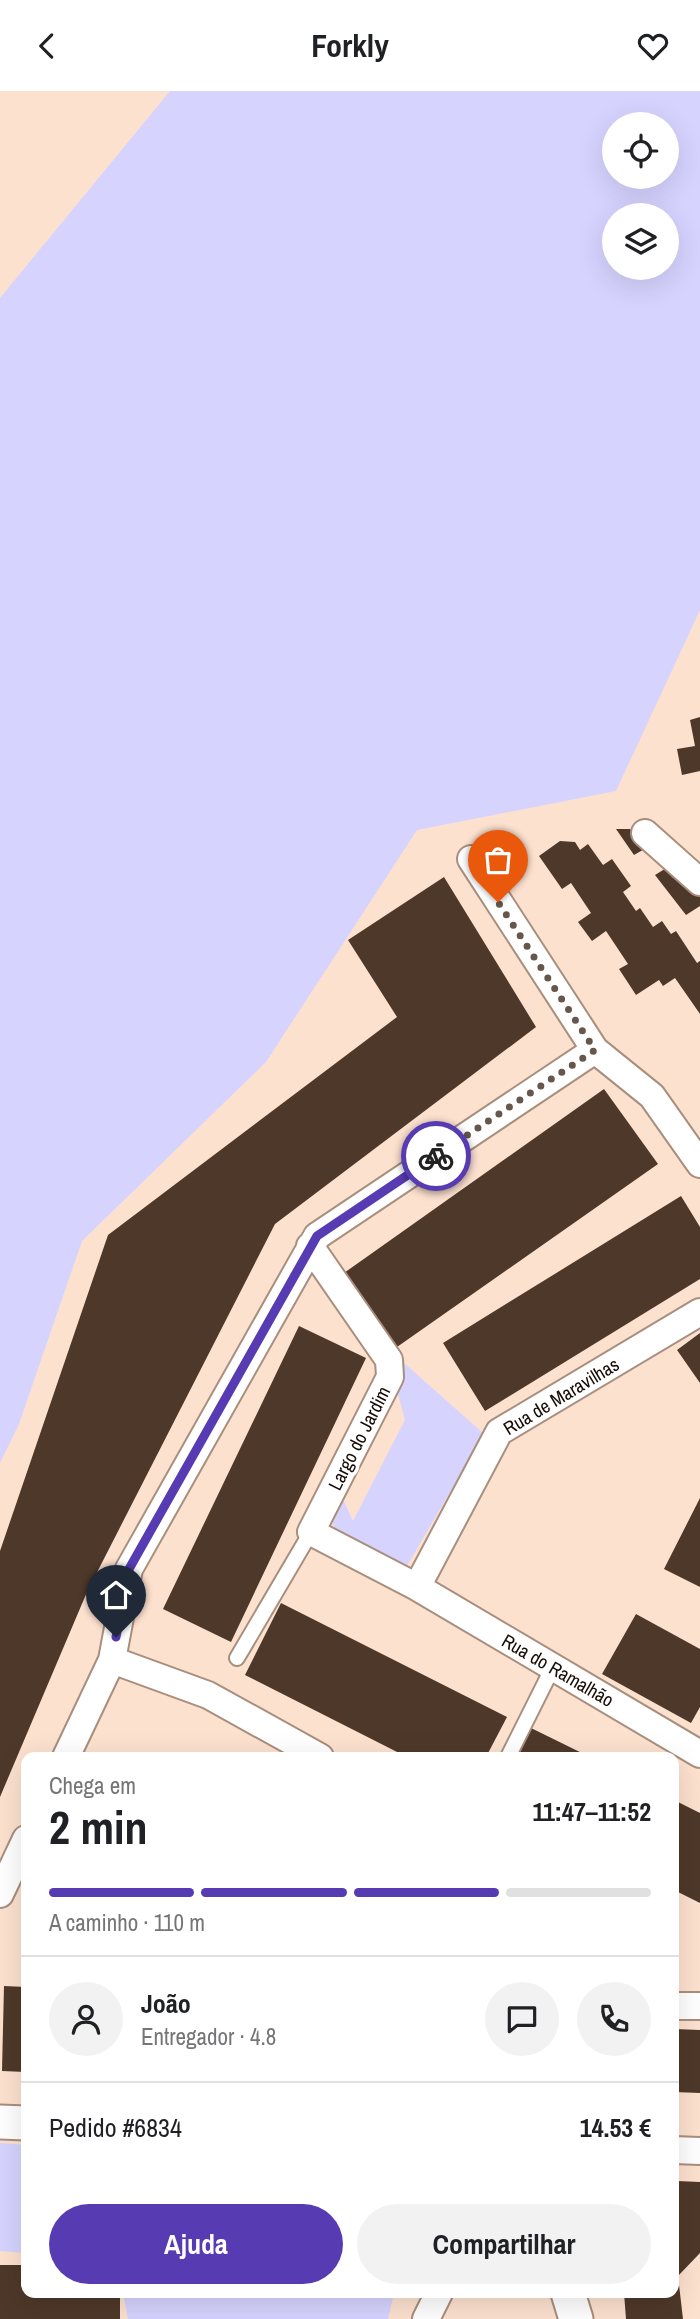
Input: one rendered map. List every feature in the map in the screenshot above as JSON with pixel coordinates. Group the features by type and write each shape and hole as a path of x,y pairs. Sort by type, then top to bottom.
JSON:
{"street":[{"path":"645,833 700,883"},
{"path":"471,859 595,1050 652,1096 700,1164"},
{"path":"68,1752 112,1660 129,1569 317,1236 595,1050"},
{"name":"Largo do Jardim","path":"310,1247 388,1360 390,1377 311,1532"},
{"name":"Rua de Maravilhas","path":"417,1587 499,1432 700,1312"},
{"path":"311,1532 417,1587"},
{"name":"Rua do Ramalhão","path":"417,1587 700,1754"},
{"path":"112,1660 208,1695 311,1752"},
{"path":"0,1894 21,1850"},
{"path":"679,2005 700,2006"},
{"path":"0,2122 21,2123"},
{"path":"679,2150 700,2151"},
{"path":"426,2319 436,2298"},
{"path":"570,2298 576,2319"}],"lane":[{"path":"237,1658 311,1532"},
{"path":"510,1752 553,1667"}],"shaded area":[{"path":"170,91 700,91 700,610 616,791 417,830 266,1062 82,1241 19,1424 0,1463 0,298"},
{"path":"403,1362 484,1434 407,1566 335,1530 332,1521 343,1499 353,1521 405,1420 397,1390 404,1381"},
{"path":"0,2143 21,2145 21,2253 0,2251"},
{"path":"124,2298 393,2298 388,2319 128,2319"}],"building":[{"path":"700,717 700,771 682,775 677,749 695,746 690,720"},
{"path":"616,829 630,829 648,847 634,855"},
{"path":"560,841 575,842 580,850 588,844 603,865 612,859 631,886 623,892 636,911 640,908 653,927 662,921 671,934 676,931 697,963 700,961 700,1014 675,978 663,986 659,980 636,995 619,969 628,964 606,931 592,941 578,922 591,913 571,883 562,889 539,856"},
{"path":"668,867 700,895 700,906 686,915 655,875"},
{"path":"444,877 536,1027 275,1224 87,1592 0,1797 0,1551 108,1235 397,1017 348,940"},
{"path":"604,1089 658,1164 397,1347 344,1273"},
{"path":"681,1196 700,1227 700,1279 485,1411 443,1343"},
{"path":"299,1326 366,1358 231,1642 163,1609"},
{"path":"700,1333 700,1383 677,1350"},
{"path":"700,1498 700,1587 664,1569"},
{"path":"281,1603 507,1717 489,1752 397,1752 245,1675"},
{"path":"636,1614 700,1649 700,1707 691,1723 602,1674"},
{"path":"529,1727 580,1752 516,1752"},
{"path":"679,1802 700,1813 700,1903 679,1892"},
{"path":"4,1986 21,1987 21,2072 2,2071"},
{"path":"679,2029 700,2030 700,2093 679,2092"},
{"path":"679,2181 700,2182 700,2253 679,2275"},
{"path":"0,2265 21,2265 21,2298 120,2298 120,2319 0,2319"},
{"path":"679,2285 683,2319 626,2319 624,2298 679,2298"}],"way so far":[{"path":"436,1156 595,1050 498,902"}],"route":[{"path":"116,1637 129,1569 317,1236 436,1156"}]}
